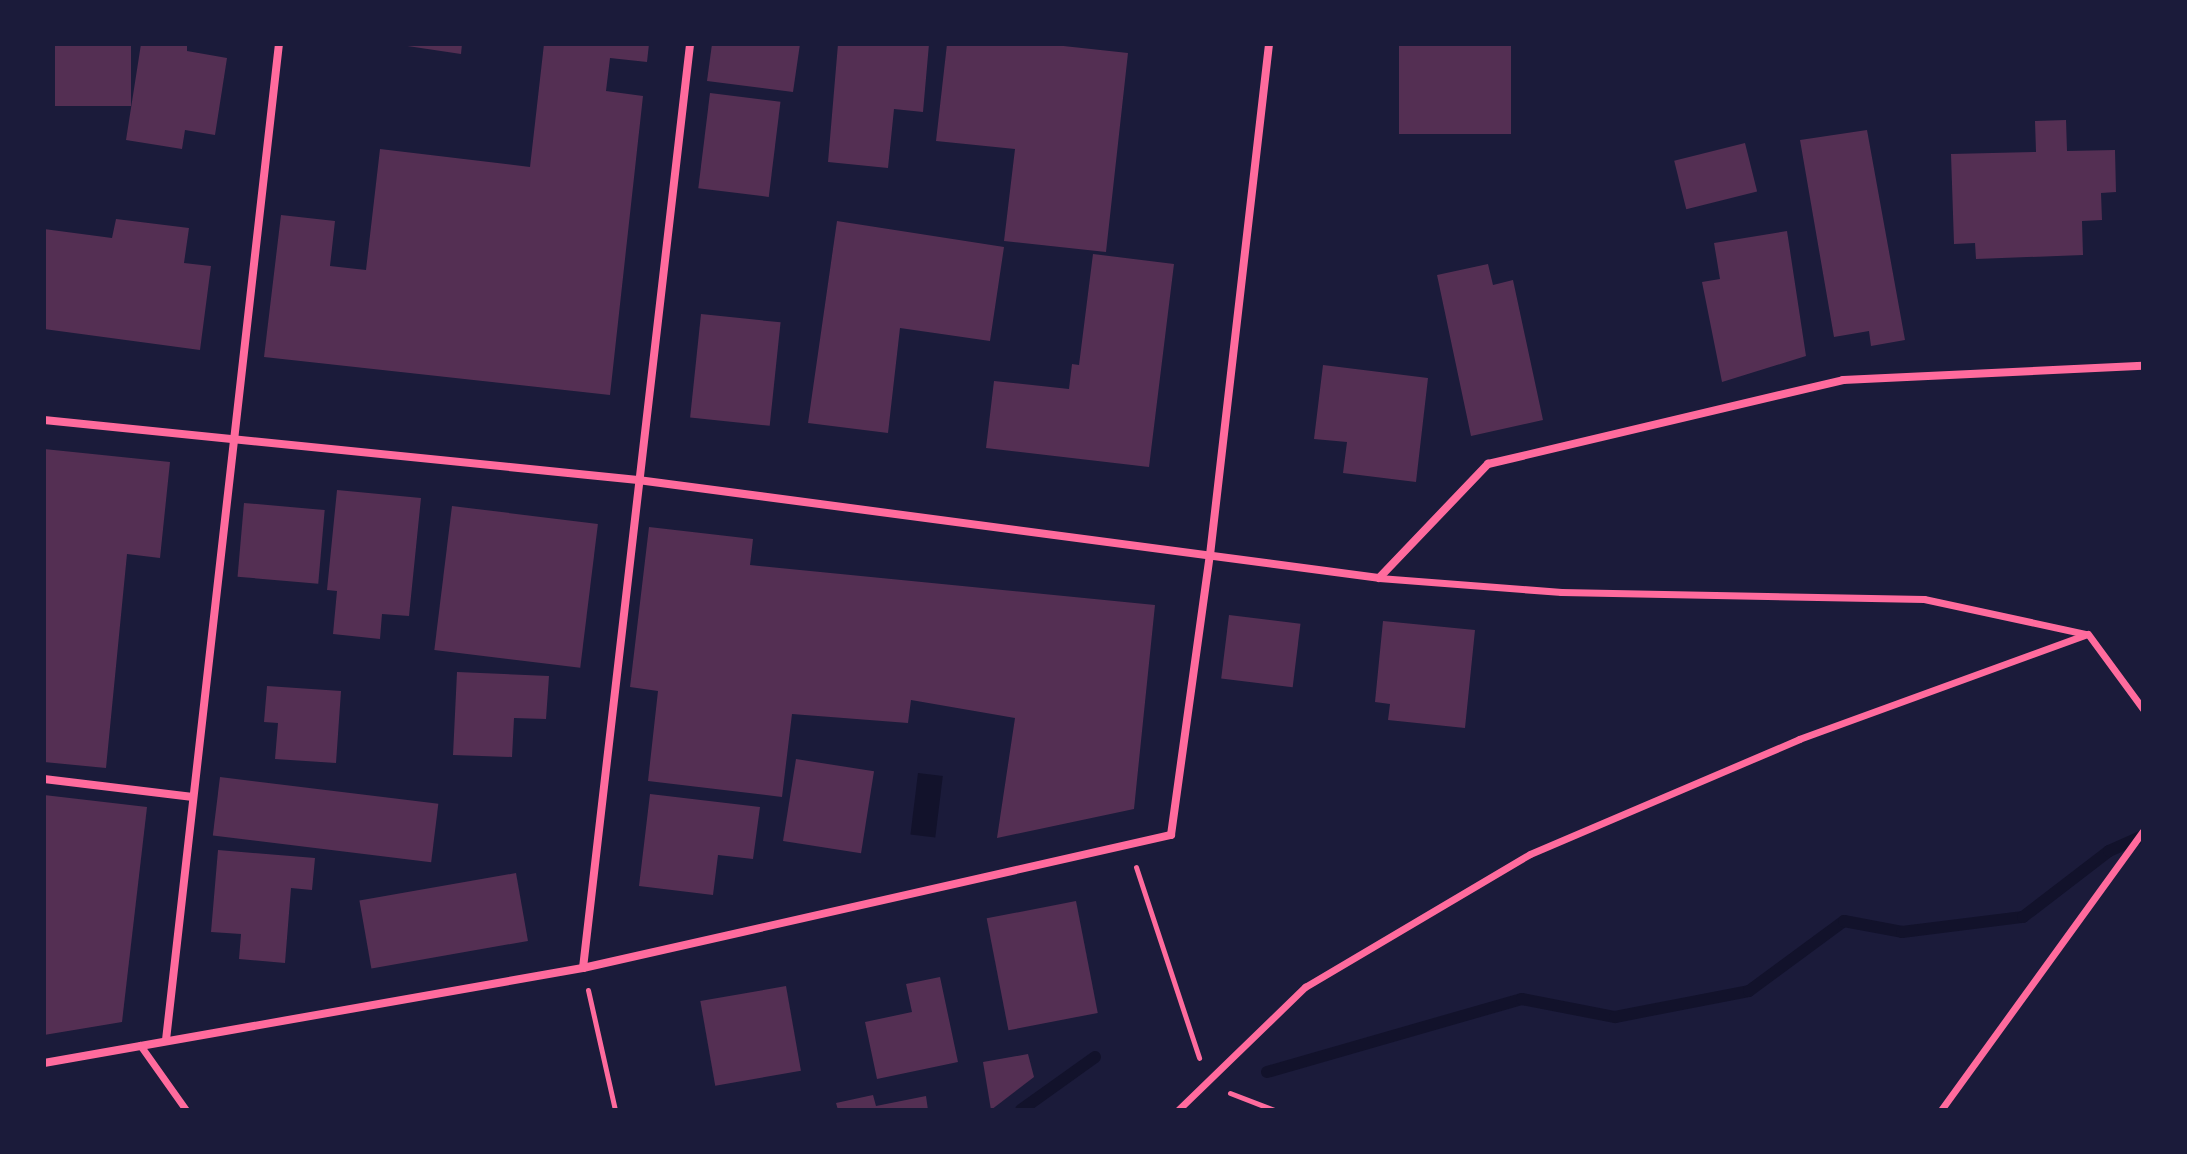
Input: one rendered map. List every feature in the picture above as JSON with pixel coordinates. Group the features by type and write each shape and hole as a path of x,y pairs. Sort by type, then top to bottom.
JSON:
{"street":[{"path":"166,1040 279,44"},
{"path":"583,968 690,44"},
{"path":"44,1063 583,968 1171,835 1210,555 1269,44"},
{"path":"1379,578 1488,464 1843,380 2143,366"},
{"path":"44,420 233,443 638,480 1379,578 1561,592 1924,599 2088,634 2143,709"},
{"path":"1178,1110 1305,987 1530,854 1799,739 2088,634"},
{"path":"44,779 193,797"},
{"path":"1941,1110 2143,831"},
{"path":"140,1045 186,1110"}],"path":[{"path":"1128,845 1197,1047 1203,1083 1274,1110"},
{"path":"583,968 615,1110"}],"shaded area":[{"path":"918,773 943,776 935,838 910,835"}],"building":[{"path":"55,44 131,44 131,106 55,106"},
{"path":"141,44 187,44 187,51 227,58 215,135 185,130 182,149 126,140"},
{"path":"394,44 462,44 461,54"},
{"path":"544,44 649,44 647,62 610,58 606,91 643,96 610,395 264,357 281,215 335,221 330,266 366,270 380,149 530,167"},
{"path":"712,44 800,44 793,92 707,81"},
{"path":"838,44 929,44 923,112 894,109 888,168 828,162"},
{"path":"947,44 1045,44 1128,53 1106,252 1004,241 1015,149 936,141"},
{"path":"1399,44 1511,44 1511,134 1399,134"},
{"path":"710,93 780,102 769,197 698,188"},
{"path":"2066,120 2067,151 2115,150 2116,192 2101,193 2102,220 2082,221 2083,255 1976,259 1975,243 1954,244 1951,154 2036,152 2035,121"},
{"path":"1867,130 1905,340 1871,346 1869,331 1834,337 1800,140"},
{"path":"1745,143 1757,192 1686,209 1674,161"},
{"path":"116,219 189,228 184,263 211,266 200,350 44,329 44,229 112,238"},
{"path":"837,221 1004,247 990,341 900,328 888,433 808,423"},
{"path":"1787,231 1806,356 1722,382 1702,282 1720,279 1714,243"},
{"path":"1093,254 1174,264 1149,467 986,448 994,381 1069,389 1072,364 1079,365"},
{"path":"1488,264 1493,285 1513,280 1543,420 1471,436 1437,275"},
{"path":"701,314 781,322 770,426 690,417"},
{"path":"1323,365 1428,378 1416,482 1343,473 1347,442 1314,439"},
{"path":"44,449 170,462 160,558 127,554 106,768 44,762"},
{"path":"337,490 421,498 409,616 382,614 380,639 333,634 337,591 327,590"},
{"path":"244,503 325,510 318,584 238,577"},
{"path":"452,506 598,524 580,668 434,650"},
{"path":"649,527 753,539 750,565 1155,605 1134,809 997,838 1015,718 911,700 908,723 792,714 782,797 648,781 658,691 630,687"},
{"path":"1229,615 1300,624 1293,687 1221,679"},
{"path":"1383,621 1475,630 1465,728 1388,720 1390,704 1375,702"},
{"path":"457,672 549,676 546,719 514,718 512,757 453,755"},
{"path":"267,686 341,691 336,763 275,759 278,723 264,722"},
{"path":"796,759 874,771 861,853 783,841"},
{"path":"220,777 438,804 431,862 213,836"},
{"path":"650,794 760,807 753,859 718,855 713,895 639,886"},
{"path":"44,795 147,807 122,1022 44,1035"},
{"path":"218,850 315,858 312,890 291,888 285,963 239,959 241,934 211,932"},
{"path":"516,873 528,941 371,969 359,901"},
{"path":"1076,901 1098,1013 1008,1030 987,918"},
{"path":"940,977 958,1062 877,1079 865,1022 912,1012 906,984"},
{"path":"786,986 801,1071 715,1086 700,1001"},
{"path":"1028,1054 1034,1077 991,1110 983,1062"},
{"path":"873,1095 876,1106 926,1096 928,1110 838,1110 836,1103"}],"waterway":[{"path":"1267,1072 1522,999 1615,1017 1749,991 1844,921 1902,932 2023,917 2109,851 2143,836"},
{"path":"1021,1110 1095,1057"}]}
